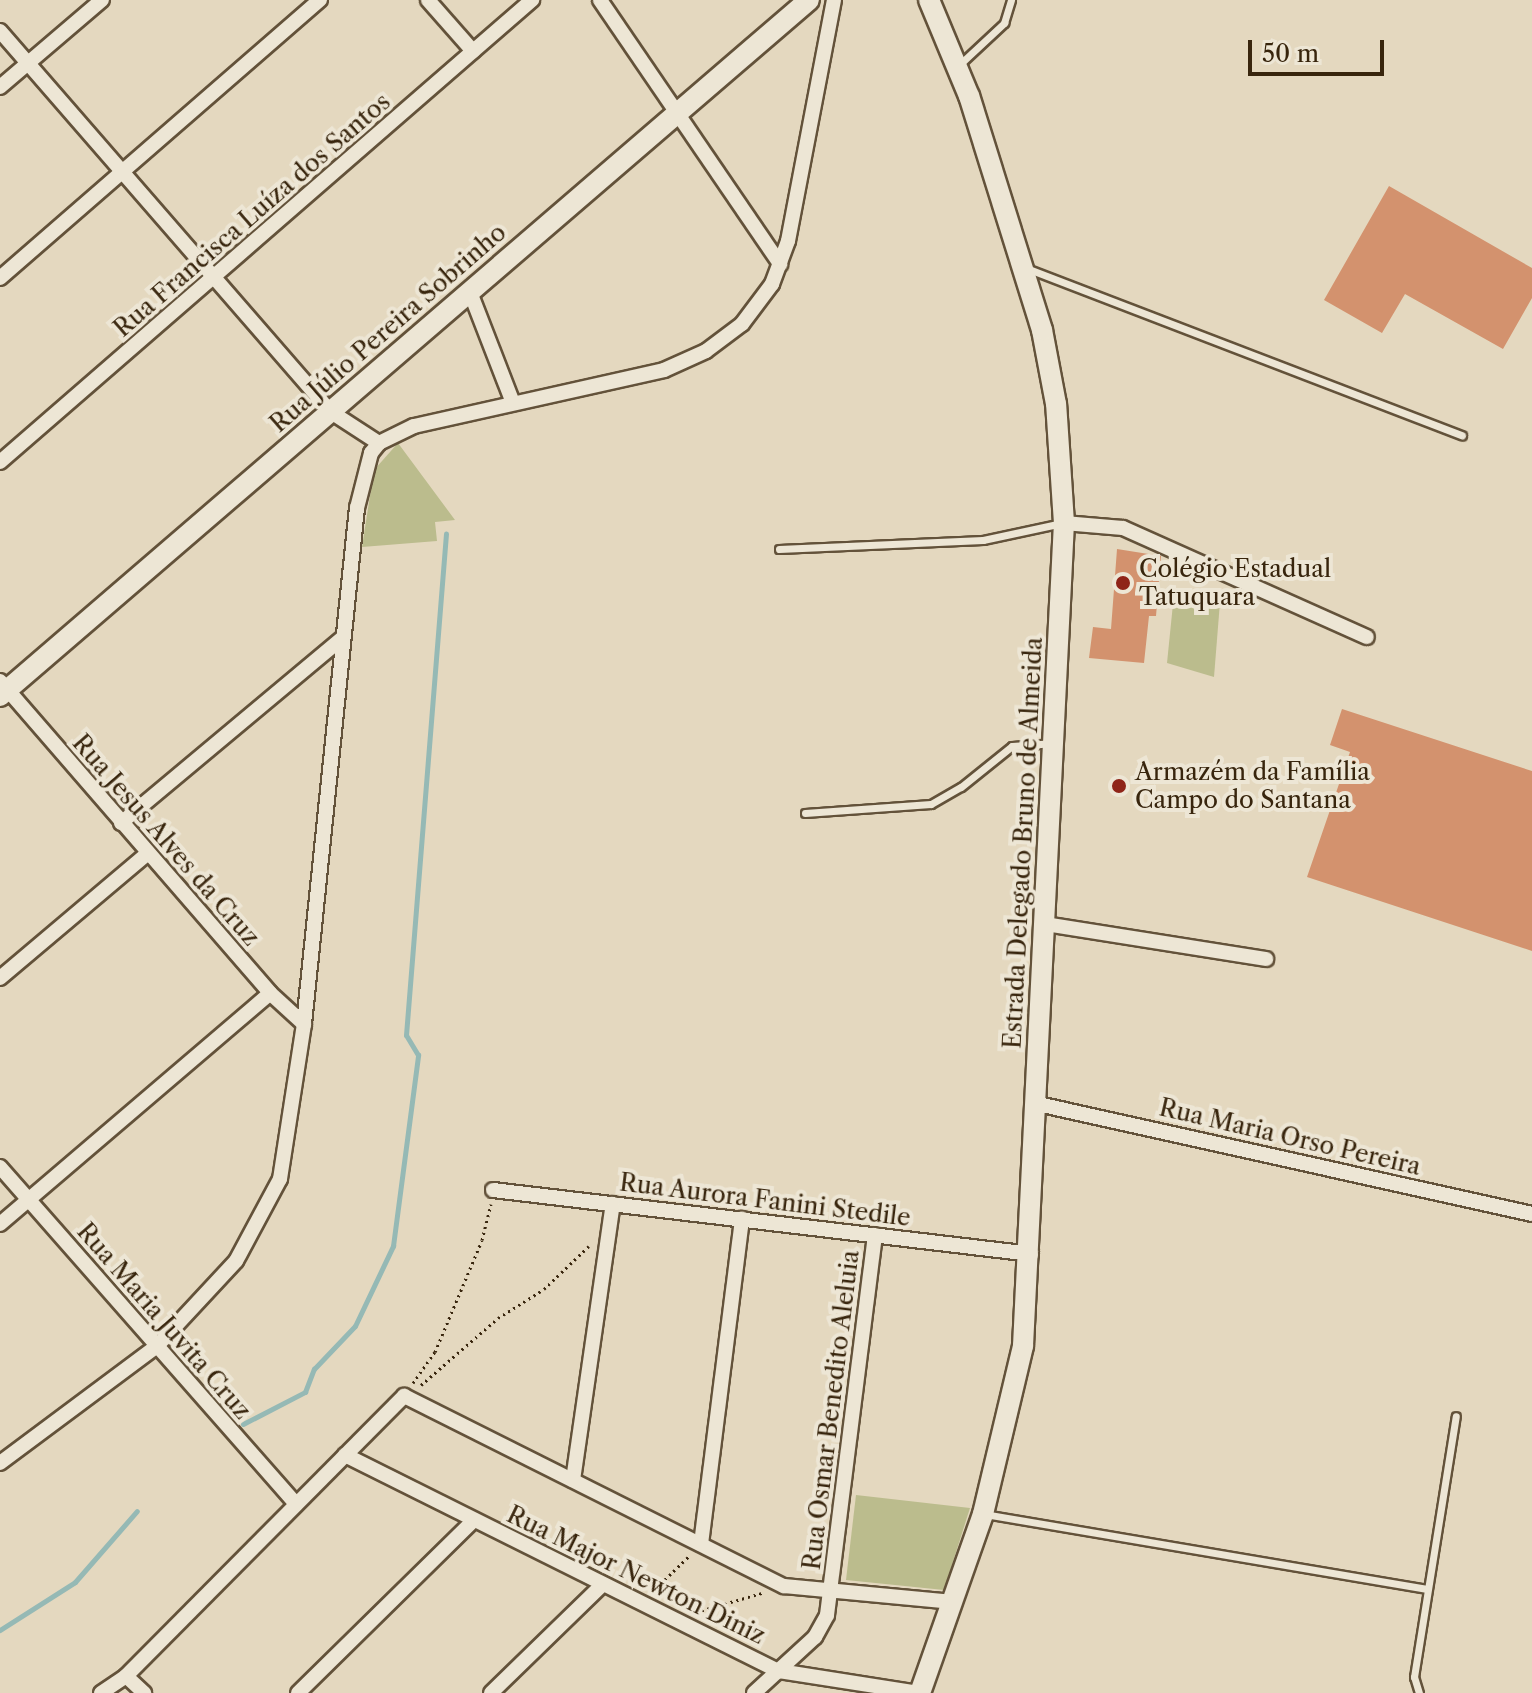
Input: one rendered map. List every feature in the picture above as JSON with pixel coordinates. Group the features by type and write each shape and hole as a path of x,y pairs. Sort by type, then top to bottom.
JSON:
{"main road":[{"name":"Rua Júlio Pereira Sobrinho","path":"3,689 331,412 809,0"},
{"name":"Estrada Delegado Bruno de Almeida","path":"920,1693 983,1514 1013,1402 1031,1254 1064,523 1056,404 1024,267 958,66 929,0"}],"street":[{"path":"0,87 102,0"},
{"path":"0,278 320,0"},
{"path":"428,0 473,51"},
{"name":"Rua Francisca Luíza dos Santos","path":"0,462 532,0"},
{"path":"600,0 780,264"},
{"path":"0,1463 157,1346 236,1261 269,1207 283,1166 304,1024 360,488 379,443 414,426 642,377 706,351 742,324 780,264 834,0"},
{"path":"0,31 331,412 379,443"},
{"path":"470,292 513,403"},
{"path":"1064,523 1123,528 1367,637"},
{"path":"121,823 342,638"},
{"name":"Rua Jesus Alves da Cruz","path":"3,689 270,993 304,1024"},
{"path":"0,978 148,853"},
{"path":"1045,924 1266,959"},
{"path":"0,1224 270,993"},
{"name":"Rua Maria Orso Pereira","path":"1038,1104 1532,1214"},
{"name":"Rua Maria Juvita Cruz","path":"0,1167 296,1504"},
{"name":"Rua Aurora Fanini Stedile","path":"493,1190 1031,1254"},
{"path":"573,1480 613,1204"},
{"path":"701,1544 742,1219"},
{"name":"Rua Osmar Benedito Aleluia","path":"754,1693 823,1627 831,1591 875,1235"},
{"path":"101,1693 126,1676 404,1396 784,1586 953,1602"},
{"name":"Rua Major Newton Diniz","path":"345,1455 779,1671 920,1693"},
{"path":"298,1693 474,1520"},
{"path":"491,1693 603,1584"},
{"path":"126,1676 144,1693"}],"lane":[{"path":"958,66 1004,23 1011,0"},
{"path":"1024,267 1462,435"},
{"path":"779,549 983,540 1064,523"},
{"path":"805,813 931,804 961,787 1012,746 1054,743"},
{"path":"1419,1693 1414,1677 1456,1416"},
{"path":"983,1514 1427,1589"}],"path":[{"path":"404,1396 435,1352 482,1240 493,1190"},
{"path":"404,1396 439,1374 459,1349 498,1318 544,1289 610,1226"},
{"path":"642,1603 701,1544"},
{"path":"674,1619 784,1586"}],"green space":[{"path":"398,443 455,520 435,522 437,541 362,547 374,470"},
{"path":"1174,594 1220,602 1214,677 1167,663"},
{"path":"856,1495 970,1508 944,1590 846,1580"}],"building":[{"path":"1389,186 1532,268 1532,298 1503,349 1405,294 1382,333 1324,300"},
{"name":"Colégio Estadual Tatuquara","path":"1117,549 1161,556 1156,616 1149,616 1144,663 1089,658 1093,627 1111,629"},
{"path":"1342,709 1532,771 1532,951 1307,877 1350,752 1330,745"}],"waterway":[{"path":"243,1424 305,1392 314,1369 355,1326 393,1246 418,1055 406,1035 446,534"},
{"path":"0,1630 75,1582 137,1511"}],"place":[{"name":"Colégio Estadual Tatuquara","path":"1123,583"},
{"name":"Armazém da Família Campo do Santana","path":"1119,786"}]}
